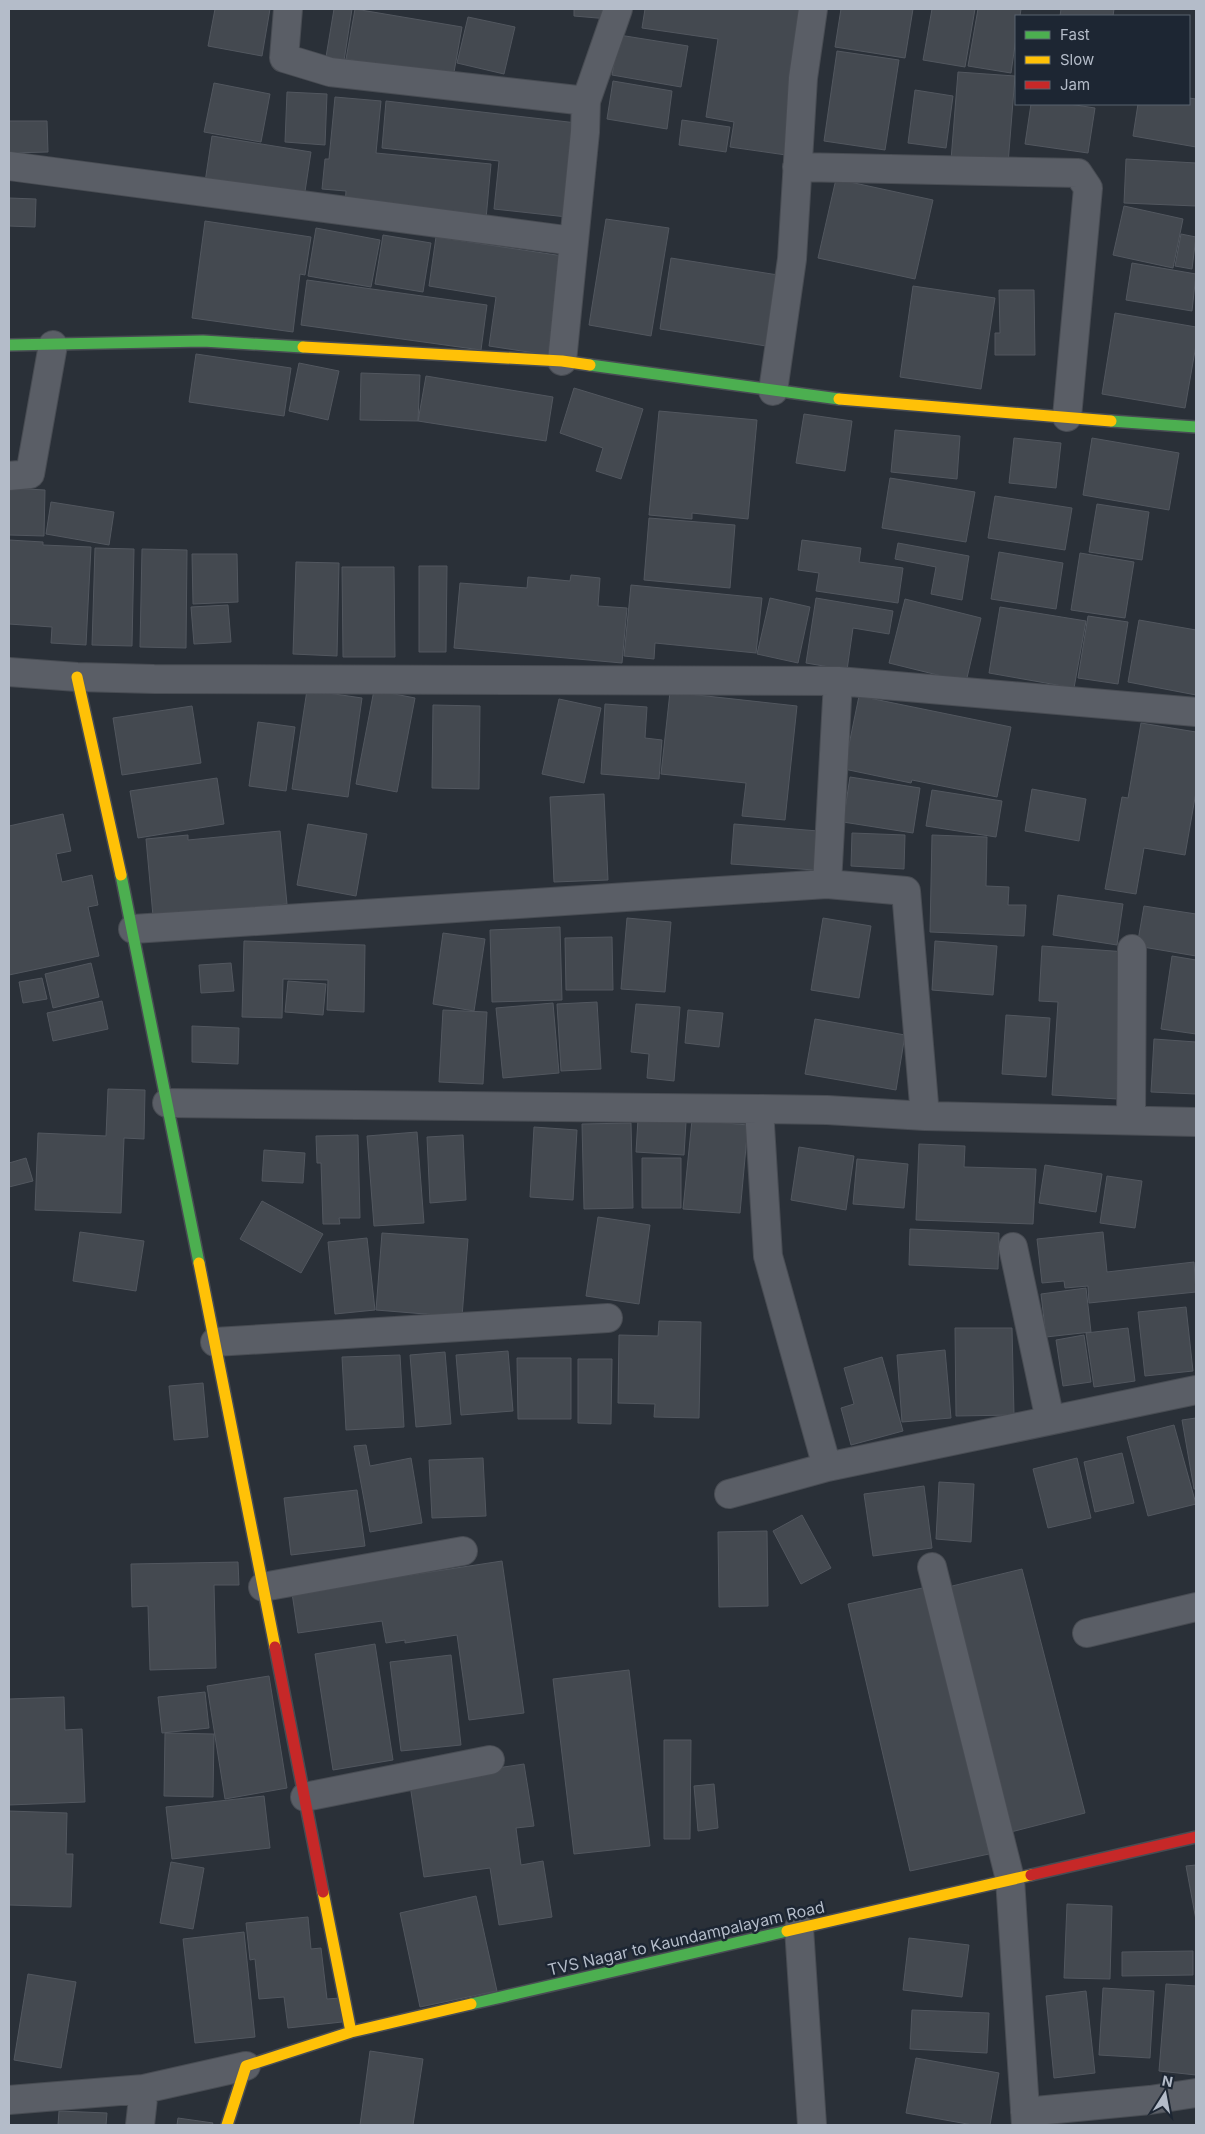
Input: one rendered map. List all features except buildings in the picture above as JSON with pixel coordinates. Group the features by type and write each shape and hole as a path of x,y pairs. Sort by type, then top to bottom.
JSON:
{"street":[{"path":"288,9 284,58 330,72 586,101"},
{"path":"562,361 585,132 586,101 618,9"},
{"path":"773,391 792,259 803,78 813,9"},
{"path":"9,166 574,241"},
{"path":"797,166 1078,173 1088,188 1067,417"},
{"path":"9,345 203,341 562,361 851,401 1067,417 1194,423"},
{"path":"9,476 30,474 53,345"},
{"path":"9,672 77,677 838,681 1196,712"},
{"path":"77,677 133,929 351,2032"},
{"path":"827,884 838,681"},
{"path":"133,929 827,884 906,891 925,1116"},
{"path":"1131,1119 1132,949"},
{"path":"167,1103 759,1108 925,1116 1131,1119 1196,1122"},
{"path":"759,1108 768,1256 828,1467"},
{"path":"1013,1247 1050,1420"},
{"path":"215,1342 608,1318"},
{"path":"729,1494 828,1467 1196,1390"},
{"path":"263,1586 463,1551"},
{"path":"932,1567 1010,1880 1025,2119 1196,2093"},
{"path":"1087,1633 1196,1606"},
{"path":"305,1797 490,1760"},
{"name":"TVS Nagar to Kaundampalayam Road","path":"246,2066 351,2032 1196,1837"},
{"path":"799,1928 812,2125"},
{"path":"9,2100 144,2089 246,2066 228,2125"},
{"path":"140,2125 144,2089"}],"traffic: fast":[{"path":"9,345 203,341 303,347"},
{"path":"590,365 839,399"},
{"path":"1111,421 1196,427"},
{"path":"121,875 199,1263"},
{"path":"471,2004 787,1931"}],"traffic: slow":[{"path":"303,347 562,361 590,365"},
{"path":"839,399 1111,421"},
{"path":"77,677 121,875"},
{"path":"199,1263 275,1647"},
{"path":"787,1931 1031,1875"},
{"path":"323,1892 351,2032"},
{"path":"227,2125 246,2066 351,2032 471,2004"}],"traffic: jam":[{"path":"275,1647 323,1892"},
{"path":"1031,1875 1196,1837"}]}
